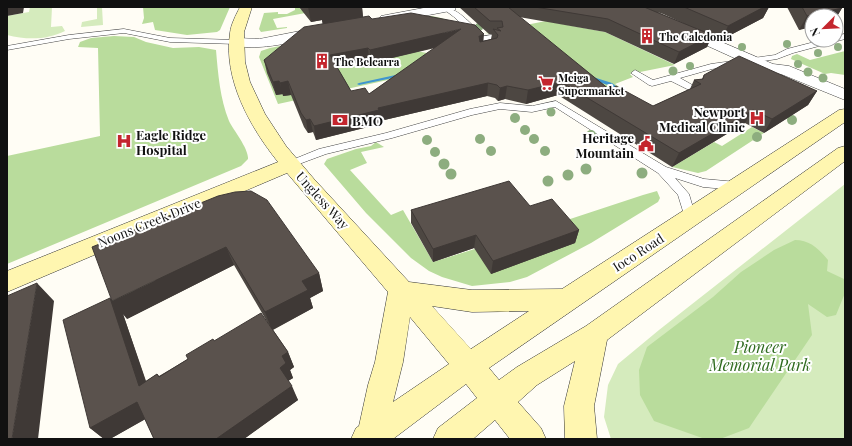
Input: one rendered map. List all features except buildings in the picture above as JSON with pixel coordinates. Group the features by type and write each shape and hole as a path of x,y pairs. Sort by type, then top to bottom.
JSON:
{"main road":[{"name":"Ungless Way","path":"246,7 238,32 238,62 242,82 256,114 279,150 401,291 469,366"},
{"name":"Ioco Road","path":"369,437 566,300 845,114"},
{"path":"449,439 527,376 595,334 845,152"},
{"name":"Noons Creek Drive","path":"7,282 291,164"},
{"path":"369,437 389,362 401,291 472,301 566,300"},
{"path":"581,439 579,406 595,334"},
{"path":"469,366 530,439"}],"street":[{"path":"376,21 447,7"},
{"path":"671,24 771,69 783,69 845,95"},
{"path":"237,42 259,43 332,29"},
{"path":"771,69 775,75 845,106"}],"lane":[{"path":"447,7 491,48"},
{"path":"7,48 70,37 124,31 170,40 237,42"},
{"path":"482,39 497,36"},
{"path":"635,73 652,83 711,67 777,57 790,51 804,47"},
{"path":"671,77 693,89"},
{"path":"291,164 323,151 388,136 470,112 500,106 532,109 556,104 662,170 703,183 737,186"},
{"path":"662,170 683,194 690,218"}],"green space":[{"path":"30,7 52,7 51,27 62,26 65,31 44,38 22,38 7,35 7,16 29,12"},
{"path":"97,7 102,7 103,25 81,27 82,22 97,19"},
{"path":"143,7 230,7 220,30 217,32 187,35 155,30 153,22 142,24 144,18"},
{"path":"295,7 299,7 301,10 308,8 311,12 273,19 277,28 287,28 261,32 259,29 264,13 278,12 278,14 287,14 295,10"},
{"path":"432,16 447,20 270,80 276,95 283,94 334,72 340,66 416,51 427,53 436,63 479,57 494,34 485,33 546,21 605,32 675,65 630,74 633,77 615,84 625,91 620,94 600,84 452,66 278,104 259,57 261,51 270,48"},
{"name":"Eagle Ridge Hospital","path":"114,36 134,37 146,42 173,48 199,47 216,50 223,104 229,121 246,150 248,159 241,166 7,264 7,156 100,136 98,48 78,47 80,42 91,38"},
{"path":"845,51 845,75 831,73 825,74 791,59 792,56 797,54 810,60"},
{"path":"752,127 764,133 706,171 698,173 672,167 714,142 722,146"},
{"path":"376,142 384,147 361,152 367,163 350,170 391,215 403,210 433,262 657,191 660,198 658,202 591,243 527,277 510,282 472,286 442,277 429,271 411,258 366,213 324,164 327,159 356,149 371,146"},
{"name":"Pioneer Memorial Park","path":"845,184 845,439 611,439 604,417 608,385 618,364"},
{"path":"795,240 810,243 821,252 828,260 827,271 844,279 845,293 836,315 827,317 808,304 812,335 749,428 720,439 705,439 654,421 640,395 639,370 647,347 713,297 741,272 774,250"}],"waterway":[{"path":"359,84 400,75"},
{"path":"591,78 610,84 620,91"}],"place":[{"name":"The Caledonia","path":"647,36"},
{"name":"The Belcarra","path":"322,61"},
{"name":"Meiga Supermarket","path":"546,83"},
{"name":"Newport Medical Clinic","path":"757,118"},
{"name":"BMO","path":"340,120"},
{"name":"Eagle Ridge Hospital","path":"124,141"},
{"name":"Heritage Mountain","path":"646,144"}]}
